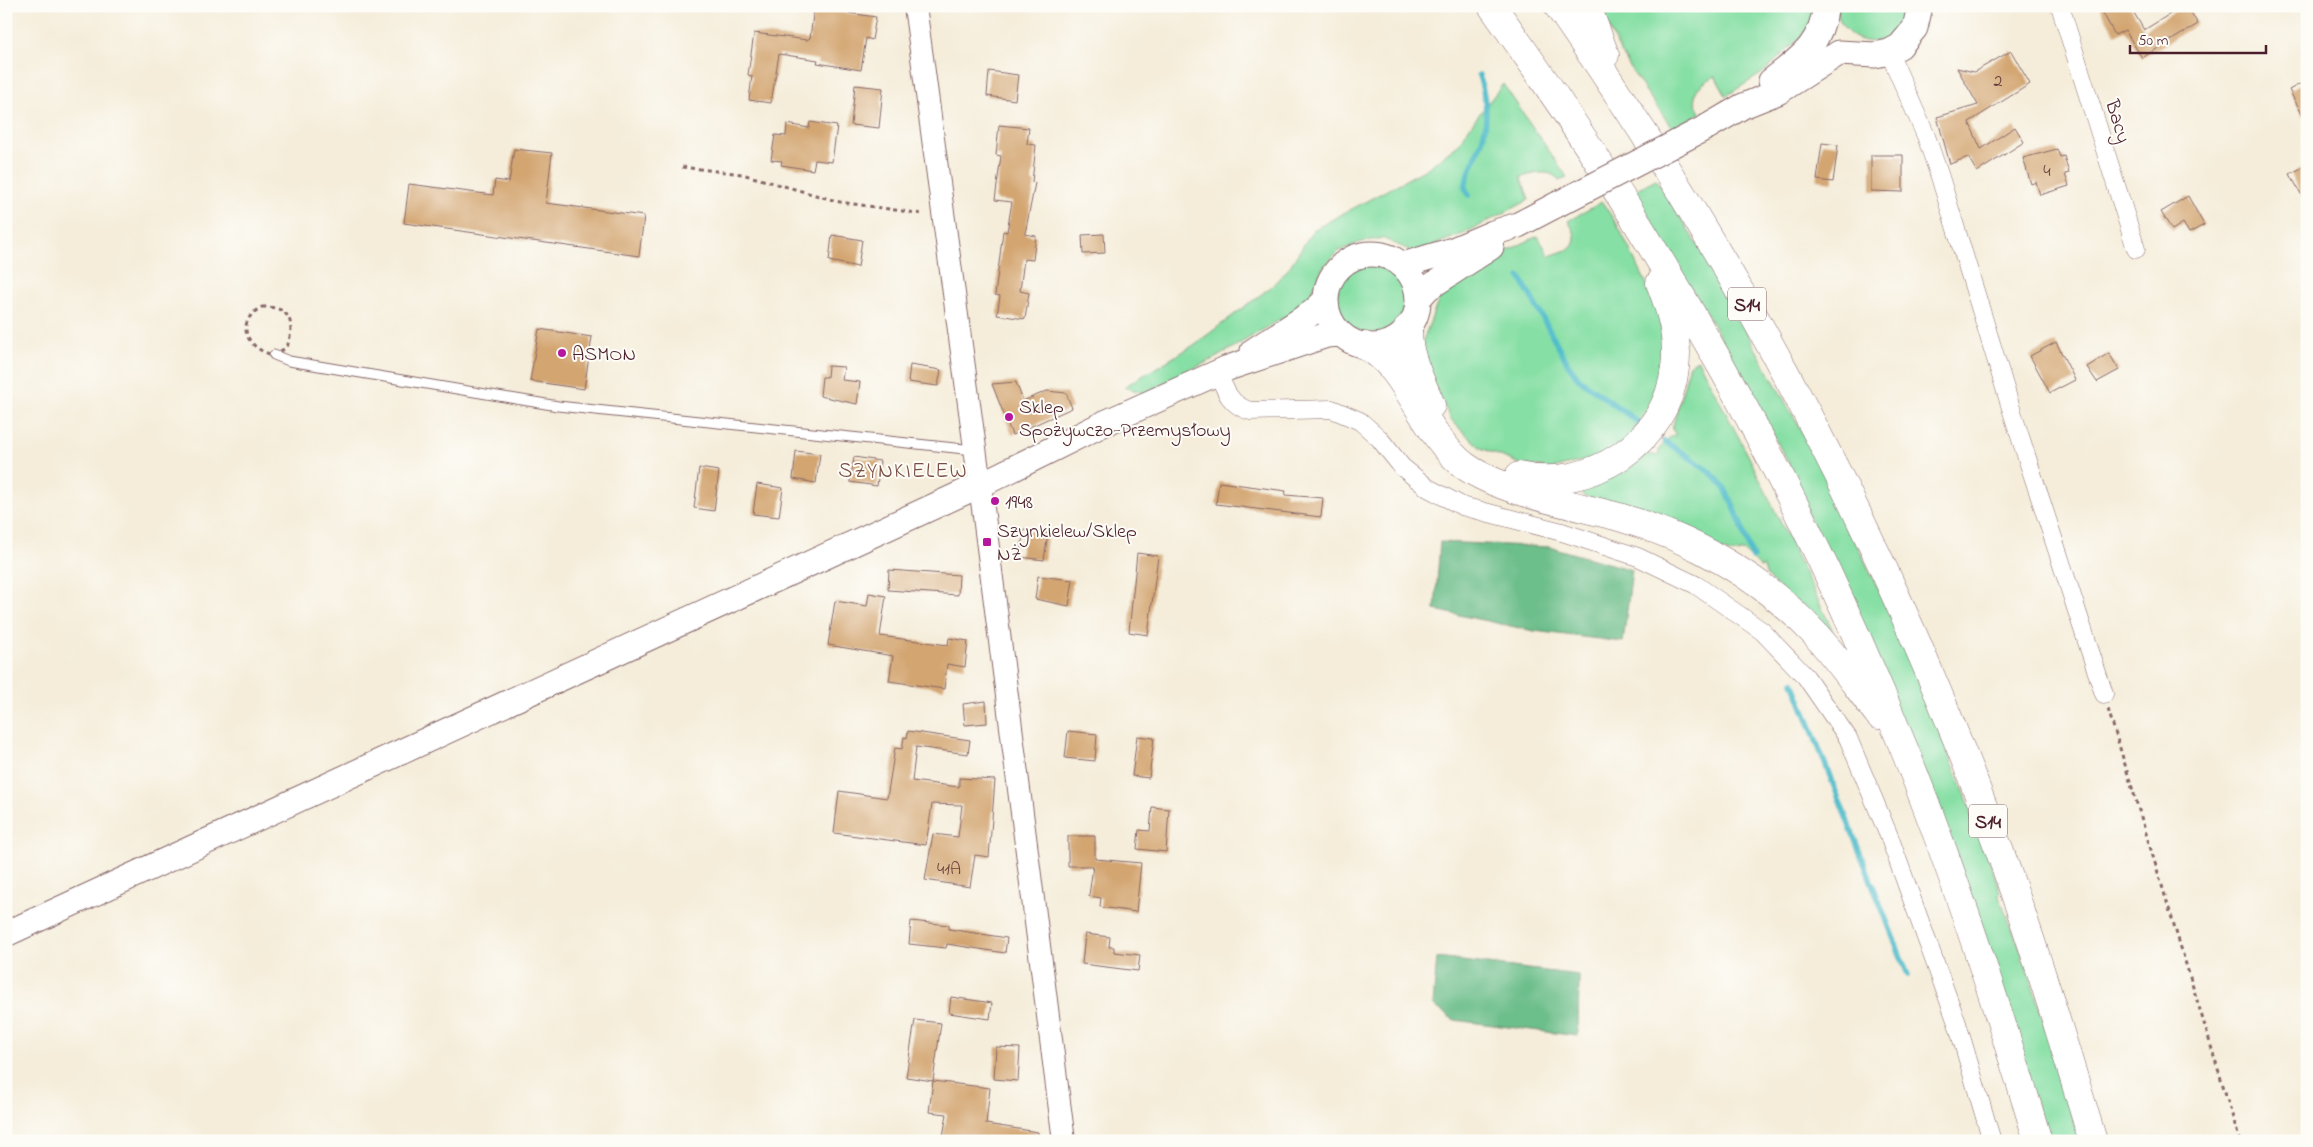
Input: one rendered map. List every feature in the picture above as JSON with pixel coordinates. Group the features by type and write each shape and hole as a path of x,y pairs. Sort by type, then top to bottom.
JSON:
{"highway":[{"name":"S14","path":"1492,6 1577,128 1636,221 1760,437 1850,623 1907,757 1967,920 2038,1141"},
{"name":"S14","path":"1558,6 1624,103 1698,220 1755,318 1810,418 1901,608 1964,758 2004,863 2033,948 2093,1141"},
{"path":"1587,6 1624,103"},
{"path":"1408,328 1408,342 1414,365 1432,406 1445,430 1478,461 1498,472 1527,478 1553,480 1577,477 1596,471 1631,449 1646,432 1670,393 1675,370 1677,348 1668,301 1636,221"},
{"path":"1365,346 1377,351 1386,360 1426,424 1447,451 1474,472 1501,484 1650,527 1690,544 1746,575 1812,631 1882,718 1907,757"}],"main road":[{"path":"1826,6 1832,31 1839,41 1860,53"},
{"path":"1743,106 1796,60 1819,36 1826,6"},
{"path":"1403,265 1453,250 1493,233 1518,225 1707,127 1743,106 1778,92 1839,53 1875,55 1889,52 1909,38 1922,10"},
{"path":"1419,298 1428,288 1499,241 1518,225"},
{"path":"1365,254 1380,254 1403,265 1414,280 1419,298 1417,310 1408,328 1400,337 1379,346 1365,346 1351,342 1340,334 1331,323 1326,300 1330,279 1338,267 1350,258 1365,254"},
{"path":"1223,370 1312,312 1326,300"},
{"path":"6,934 980,485 1105,423 1223,370 1320,337 1340,334"}],"street":[{"path":"915,6 980,485 1064,1141"},
{"name":"Bacy","path":"2060,6 2136,249"},
{"path":"1889,52 1938,168 2015,421 2104,694"},
{"path":"1223,370 1227,394 1239,408 1250,411 1332,409 1360,421 1379,438 1402,467 1428,488 1462,506 1562,532 1638,557 1696,585 1762,631 1806,677 1848,738 1889,836 1957,1024 1992,1141"}],"lane":[{"path":"274,355 289,361 558,406 974,450"}],"path":[{"path":"682,167 742,174 840,202 943,218"},
{"path":"262,307 281,309 289,316 291,323 292,331 287,347 274,355 254,346 247,336 247,319 252,312 262,307"},
{"path":"2104,694 2240,1141"}],"green space":[{"path":"1602,6 1817,6 1812,26 1764,72 1726,96 1715,76 1708,80 1699,87 1695,95 1700,113 1673,129 1642,86 1623,55 1607,23"},
{"path":"1837,6 1907,6 1907,8 1903,23 1894,34 1883,40 1871,42 1859,39 1848,32 1840,21"},
{"path":"1503,84 1567,177 1559,180 1551,174 1536,173 1521,177 1529,200 1463,234 1414,252 1382,238 1361,242 1339,251 1323,267 1306,304 1217,357 1144,393 1124,387 1194,345 1271,287 1289,268 1313,230 1426,169 1457,146"},
{"path":"1656,179 1745,324 1744,328 1811,448 1810,451 1814,453 1900,636 1978,826 1976,831 1980,834 2000,891 1999,896 2023,956 2022,960 2025,962 2064,1086 2063,1090 2066,1092 2079,1141 2050,1141 1789,464 1718,333 1633,191"},
{"path":"1602,202 1618,226 1664,319 1664,385 1628,439 1608,454 1552,469 1520,464 1481,448 1451,419 1429,375 1422,343 1441,294 1511,249 1538,236 1549,256 1570,249 1575,239 1574,231 1568,221"},
{"path":"1364,265 1378,265 1390,270 1400,280 1405,292 1405,306 1400,318 1390,328 1378,333 1364,333 1352,328 1342,318 1337,306 1337,292 1342,280 1352,270"},
{"path":"1698,360 1749,457 1832,629 1830,634 1767,577 1764,567 1760,567 1744,551 1730,553 1582,495 1581,491 1626,471 1647,454 1659,456 1659,449 1671,436 1676,435 1672,429 1690,364"},
{"path":"1440,542 1550,547 1632,570 1623,642 1534,631 1435,610"},
{"path":"1437,958 1579,975 1578,1036 1454,1020 1433,1005"}],"building":[{"path":"2099,6 2130,6 2144,30 2183,6 2187,6 2198,24 2142,58 2125,30 2115,35"},
{"path":"814,8 876,17 872,40 866,38 861,70 817,63 818,60 779,54 771,103 749,100 752,76 748,75 754,33 807,40 810,38"},
{"path":"2011,51 2030,84 1969,122 1981,149 2015,127 2024,142 1977,172 1968,157 1950,164 1937,117 1978,105 1957,68 1974,72"},
{"path":"989,71 1018,75 1015,100 987,96"},
{"path":"2307,80 2307,123 2289,90"},
{"path":"855,85 883,88 879,128 851,125"},
{"path":"810,122 837,126 832,162 815,160 813,170 781,165 782,161 771,160 775,135 786,136 787,124 809,128"},
{"path":"999,125 1029,128 1027,144 1036,145 1032,182 1035,183 1025,234 1036,236 1033,260 1024,259 1020,291 1029,293 1025,319 997,315 1000,296 995,295 1003,231 1007,232 1012,202 995,200 1001,156 996,155"},
{"path":"1822,143 1838,145 1833,182 1817,180"},
{"path":"514,149 552,153 546,203 644,216 639,256 404,223 409,184 493,195 495,180 509,182"},
{"path":"2057,149 2060,157 2064,156 2069,173 2065,174 2069,186 2040,195 2036,182 2031,184 2023,158"},
{"path":"1871,155 1903,155 1903,192 1871,191"},
{"path":"2307,165 2307,205 2290,174"},
{"path":"2188,196 2204,225 2189,233 2183,223 2172,230 2161,212"},
{"path":"1104,234 1105,253 1083,254 1082,235"},
{"path":"832,235 862,240 858,267 829,261"},
{"name":"ASMON","path":"539,329 592,337 584,389 530,381"},
{"path":"2056,342 2075,380 2050,393 2030,356"},
{"path":"2109,353 2119,370 2097,382 2087,367"},
{"path":"910,365 941,370 938,386 908,382"},
{"path":"828,366 844,367 842,380 860,382 857,404 820,396 822,377 827,377"},
{"path":"1016,382 1023,401 1047,391 1066,393 1072,408 1012,435 992,384"},
{"path":"796,451 820,454 816,483 793,479"},
{"path":"854,457 880,461 877,486 850,482"},
{"path":"699,468 719,471 714,511 694,508"},
{"path":"1219,482 1286,491 1285,495 1323,498 1321,517 1216,504"},
{"path":"757,484 783,488 779,517 753,514"},
{"path":"1024,530 1048,533 1044,560 1020,557"},
{"path":"1137,553 1158,556 1148,635 1129,632"},
{"path":"889,570 959,575 958,595 888,590"},
{"path":"1038,576 1073,580 1069,606 1035,599"},
{"path":"869,593 886,596 880,636 948,645 949,638 968,641 965,667 947,664 944,689 889,681 893,656 828,645 835,601 867,606"},
{"path":"986,701 987,723 965,725 963,704"},
{"path":"908,731 970,740 968,754 916,747 912,781 959,787 959,778 995,780 989,857 975,855 970,887 925,880 933,834 958,837 962,805 932,804 926,845 834,833 839,791 887,798 895,748 902,749 904,737 907,738"},
{"path":"1068,731 1097,734 1095,761 1065,758"},
{"path":"1137,736 1154,738 1149,778 1132,776"},
{"path":"1152,807 1169,809 1166,852 1137,849 1139,830 1150,831"},
{"path":"1068,836 1095,836 1095,859 1141,863 1136,912 1100,907 1101,898 1089,896 1093,866 1068,866"},
{"path":"911,921 949,925 949,929 1007,938 1005,953 947,944 946,948 909,944"},
{"path":"1085,934 1110,937 1109,947 1114,947 1114,952 1140,955 1138,971 1082,964"},
{"path":"951,997 992,1003 990,1019 949,1013"},
{"path":"915,1020 941,1023 933,1081 906,1077"},
{"path":"996,1047 1020,1048 1018,1081 994,1079"},
{"path":"933,1081 990,1088 986,1124 1038,1132 1038,1141 970,1141 943,1136 947,1114 929,1112"}],"waterway":[{"path":"1469,195 1465,188 1466,183 1482,141 1486,123 1484,95 1479,75"},
{"path":"1520,277 1568,364 1579,379 1639,423"},
{"path":"1664,441 1699,464 1718,480 1734,507 1753,558"},
{"path":"1793,682 1908,975"}],"place":[{"name":"ASMON","path":"562,353"},
{"name":"Sklep Spożywczo-Przemysłowy","path":"1009,417"},
{"name":"1948","path":"995,501"},
{"name":"Szynkielew/Sklep NŻ","path":"987,542"}],"district":[{"name":"SZYNKIELEW","path":"903,469"}]}
